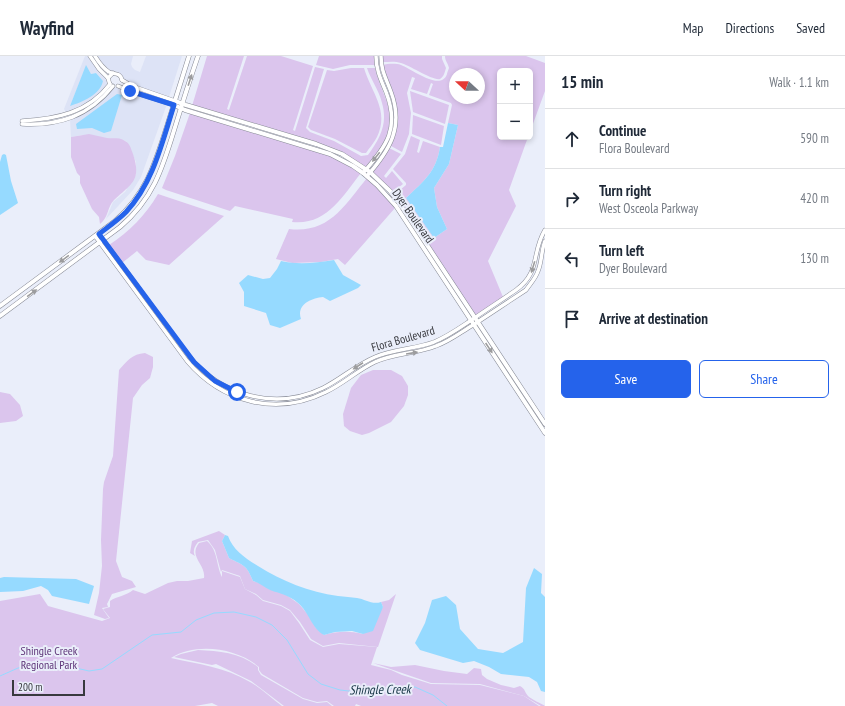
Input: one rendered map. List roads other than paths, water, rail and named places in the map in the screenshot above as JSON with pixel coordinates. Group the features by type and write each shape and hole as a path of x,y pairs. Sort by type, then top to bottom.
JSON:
{"main road":[{"path":"0,306 124,214 139,196 147,183 157,157 189,56"},
{"path":"0,316 102,241 130,218 142,205 151,192 160,173 198,56"},
{"name":"Dyer Boulevard","path":"174,103 229,123 330,154 366,172"},
{"name":"Dyer Boulevard","path":"182,106 261,127 307,141 342,154 390,191 400,204 520,396 545,433"},
{"path":"229,123 234,122 258,129 261,127"},
{"path":"264,133 271,132 300,141 307,141"},
{"name":"Dyer Boulevard","path":"474,321 545,424"},
{"path":"520,396 529,400"}],"street":[{"path":"90,56 98,69 114,85"},
{"path":"95,56 107,71 113,73 108,78"},
{"path":"366,172 385,144 391,131 392,121 391,108 378,76 376,56"},
{"path":"366,172 387,150 394,136 397,118 391,91 381,67 381,56"},
{"name":"Dyer Boulevard","path":"113,73 120,75 122,80 132,86 174,103"},
{"path":"22,123 75,112 90,104 122,80"},
{"name":"Dyer Boulevard","path":"114,85 174,103"},
{"name":"Flora Boulevard","path":"102,241 192,367 217,388 245,400 278,404 299,402 313,398 332,389 375,362 389,357 422,351 450,340 527,280 533,272 538,246 545,230"},
{"name":"Flora Boulevard","path":"97,235 194,362 215,381 226,387 246,395 259,398 278,399 310,394 328,386 373,358 389,352 435,342 474,321 526,290 538,271 545,240"},
{"path":"245,400 246,395"}],"water":[{"path":"86,65 91,74 96,73 103,81 101,86 94,94 70,106"},
{"path":"117,94 122,95 111,131 104,133 92,128 77,129 76,124"},
{"path":"448,123 458,125 449,164 434,188 437,207 447,229 434,238 406,198 424,181 436,163 440,147 443,147"},
{"path":"2,155 6,155 11,181 18,203 0,215 0,162"},
{"path":"334,260 343,275 361,285 358,288 330,301 323,297 309,301 301,310 301,319 280,328 270,325 266,313 244,306 244,292 239,283 248,275 263,279 270,278 281,261 307,263"},
{"path":"225,535 228,536 236,550 244,557 286,581 317,592 357,598 375,603 381,602 383,607 373,631 363,634 352,631 335,632 324,635 316,629 305,611 295,600 253,581 244,566 229,558 222,541"},
{"path":"534,568 542,574 541,593 545,597 545,692 541,691 537,682 529,677 501,674 474,661 463,663 420,650 415,643 425,623 432,600 446,596 456,605 460,629 478,649 503,653 523,642 526,588"},
{"path":"0,578 76,579 94,586 89,604 52,596 48,590 41,586 23,591 0,592"}],"waterway":[{"name":"Shingle Creek","path":"0,676 18,668 34,666 46,662 89,671 102,669 152,635 181,632 196,620 214,613 234,612 256,617 272,625 287,640 308,674 321,684 340,690 362,692 415,687 433,695 447,706"}],"park label":[{"name":"Shingle Creek Regional Park","path":"49,658"}]}
